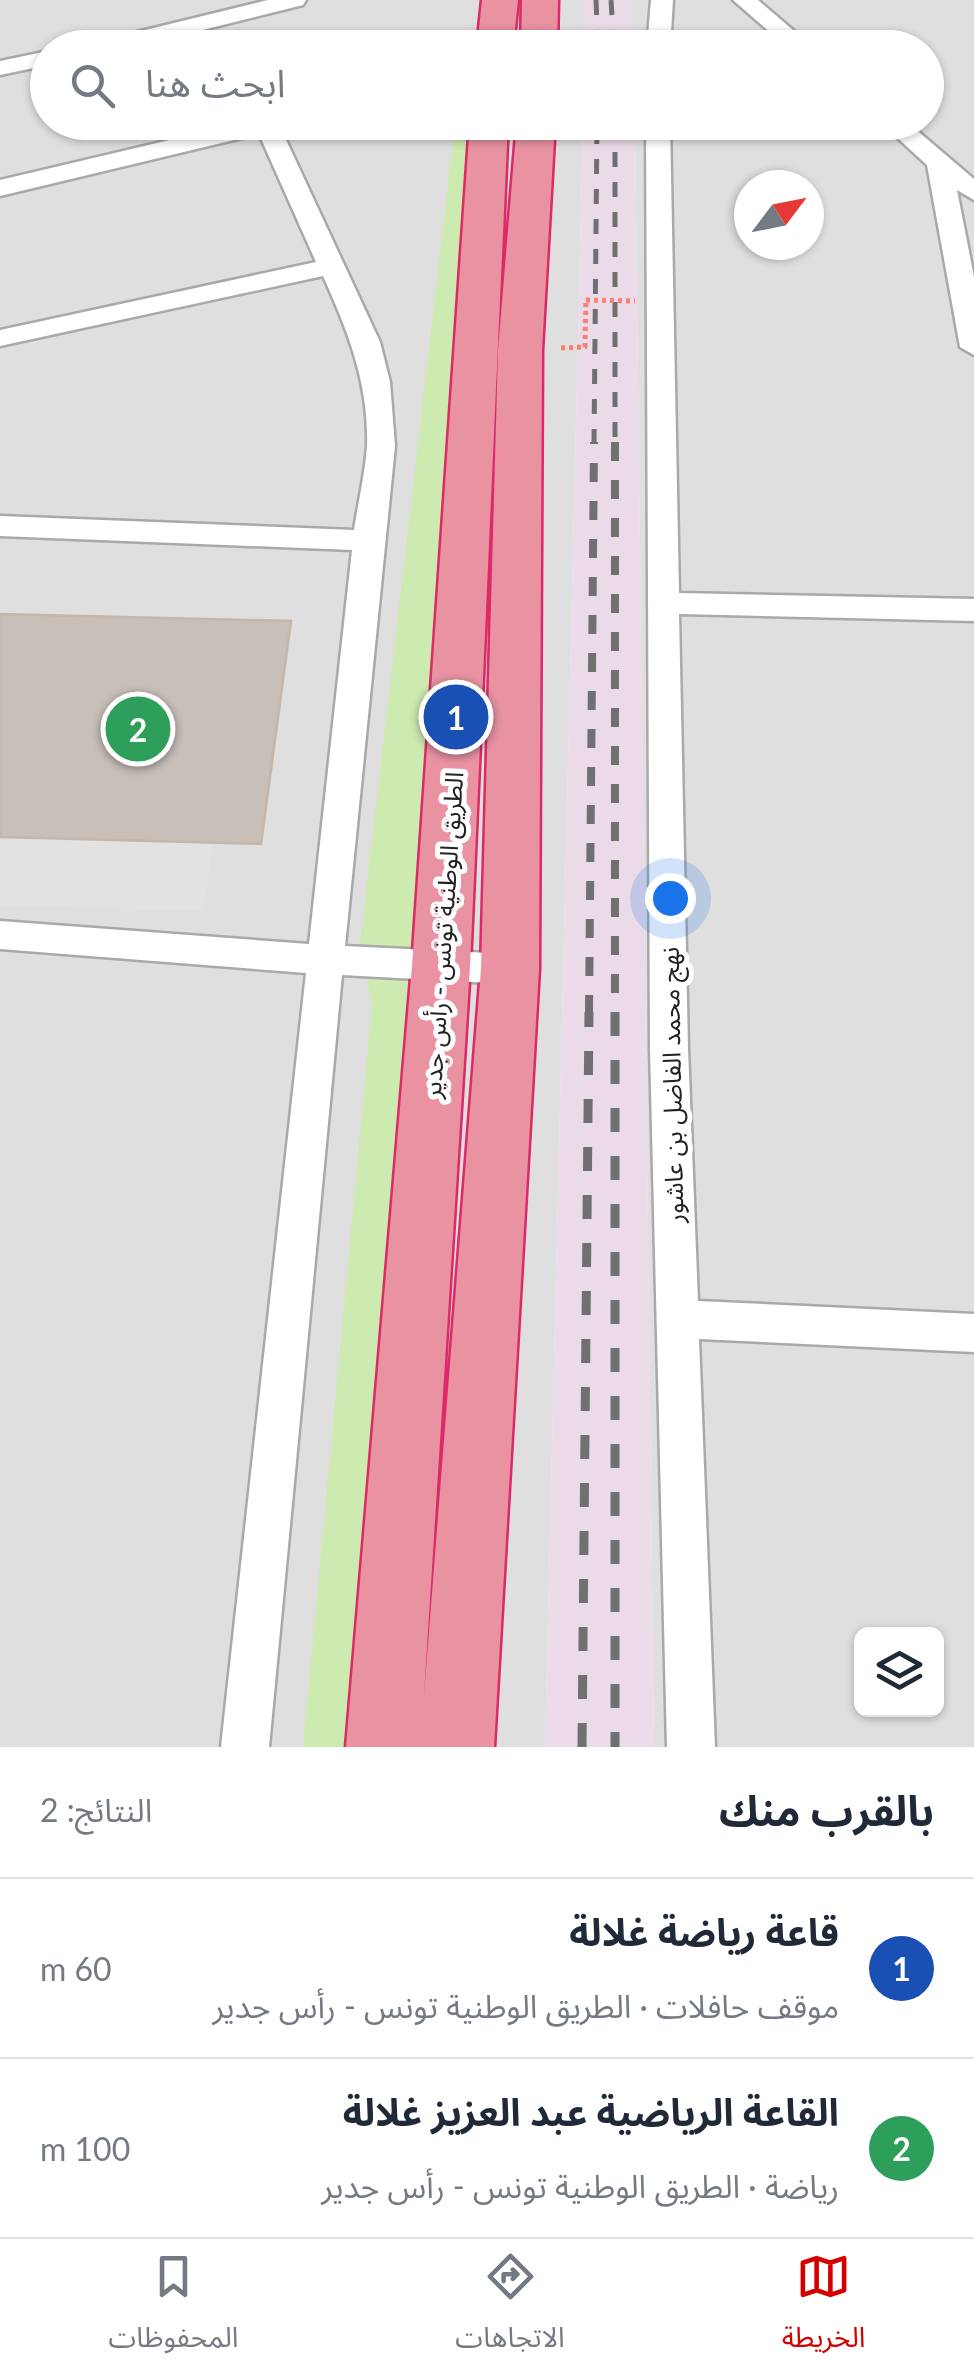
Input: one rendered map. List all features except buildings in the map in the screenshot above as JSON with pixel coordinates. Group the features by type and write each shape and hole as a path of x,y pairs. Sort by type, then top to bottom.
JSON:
{"highway":[{"path":"498,30 500,0"},
{"path":"539,30 540,0"},
{"name":"الطريق الوطنية تونس - رأس جدير","path":"383,1747 441,966 489,140"},
{"path":"457,1747 510,969 520,350 535,140"}],"street":[{"path":"159,30 238,6 295,0"},
{"path":"660,30 662,0"},
{"path":"744,0 781,30"},
{"path":"0,68 30,62"},
{"path":"2,193 210,140"},
{"path":"245,1747 368,541 381,446 381,410 366,342 329,267 279,140"},
{"name":"نهج محمد الفاضل بن عاشور","path":"658,140 675,1319 690,1747"},
{"path":"913,140 974,192"},
{"path":"939,162 974,346"},
{"path":"0,338 329,267"},
{"path":"0,526 368,541"},
{"path":"666,603 974,610"},
{"path":"0,937 510,969"},
{"path":"675,1319 974,1332"}],"path":[{"path":"585,347 586,300 635,301"}],"shaded area":[{"path":"0,0 584,0 584,30 30,30 30,140 583,140 545,1747 0,1747"},
{"path":"584,0 630,0 632,30 584,30"},
{"path":"630,0 974,0 974,1747 654,1747 635,140 944,140 944,30 632,30"},
{"path":"583,140 635,140 654,1747 545,1747"},
{"path":"0,837 214,843 203,911 0,905"}],"green space":[{"path":"453,140 483,140 363,1747 303,1747 372,1004 360,943"}],"railway":[{"path":"596,0 597,30"},
{"path":"611,0 613,30"},
{"path":"594,444 597,140"},
{"path":"615,140 615,1747"},
{"path":"589,1014 594,442"},
{"path":"582,1747 589,1012"}],"place":[{"name":"قاعة رياضة غلالة","path":"456,717"},
{"name":"القاعة الرياضية عبد العزيز غلالة","path":"138,729"}]}
